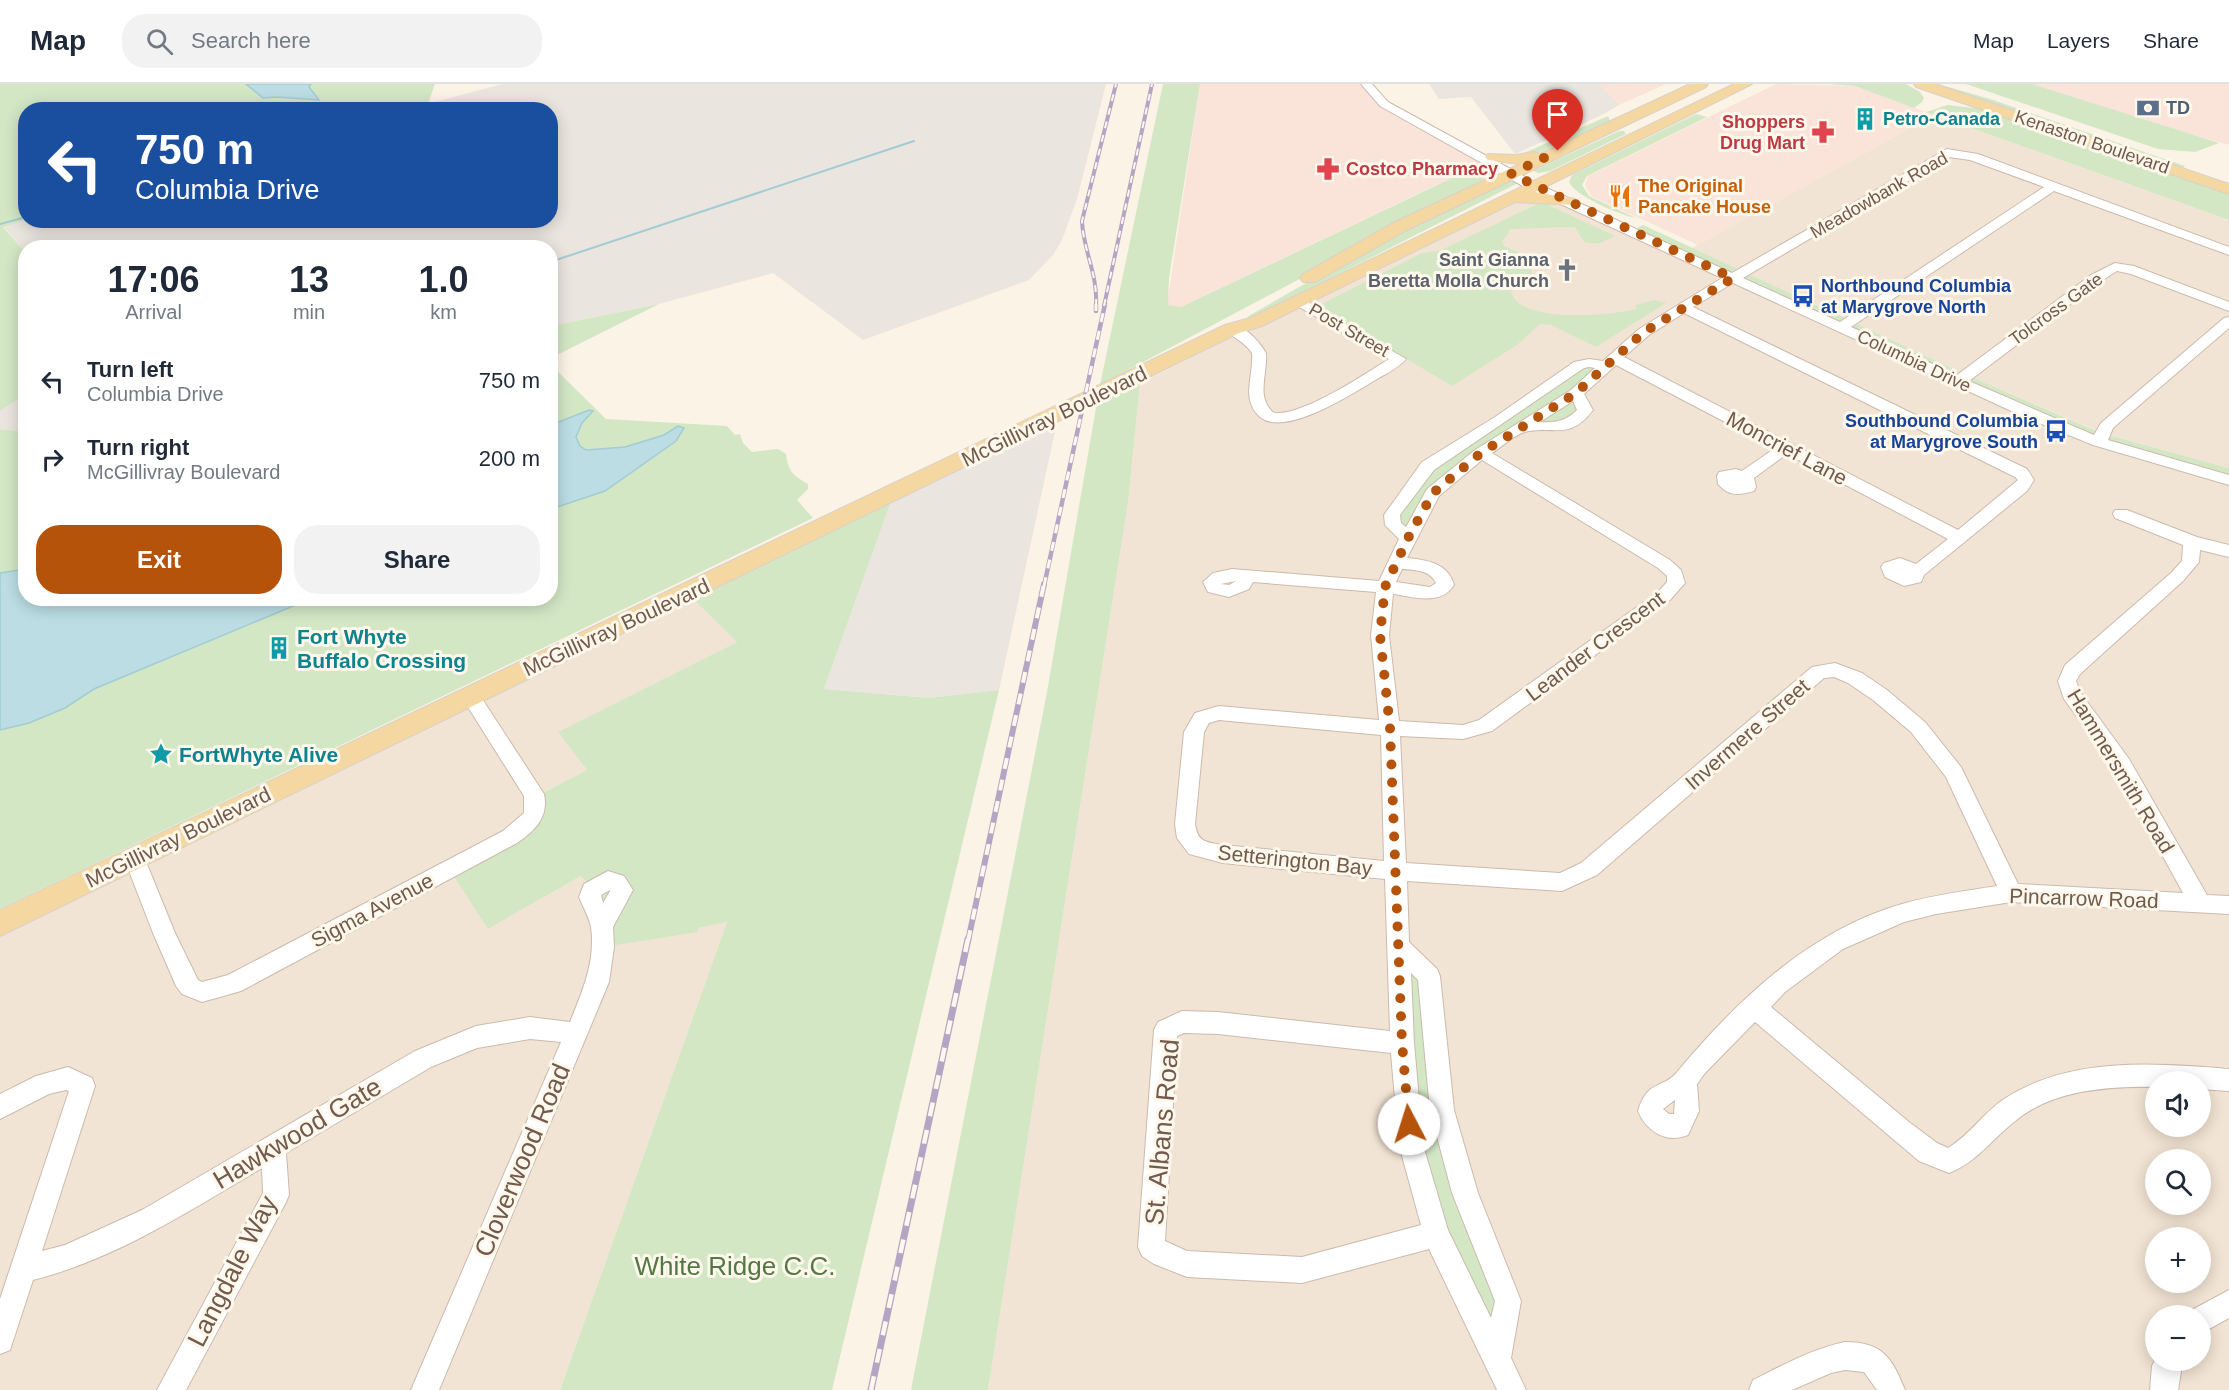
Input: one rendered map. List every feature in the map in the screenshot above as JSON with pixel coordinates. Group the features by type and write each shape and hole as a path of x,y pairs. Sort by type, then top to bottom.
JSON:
{"main road":[{"name":"McGillivray Boulevard","path":"1232,329 1245,316 1264,303 1399,227 1701,84"},
{"name":"McGillivray Boulevard","path":"0,924 1232,329 1256,321 1299,301 1745,84"},
{"name":"Kenaston Boulevard","path":"1921,84 2229,189"},
{"name":"Kenaston Boulevard","path":"1953,84 2229,177"},
{"path":"1489,184 1491,171 1484,157 1524,159 1558,151"},
{"path":"1575,200 1567,184 1567,177 1576,166"},
{"path":"1506,199 1539,197 1575,200"}],"street":[{"name":"Columbia Drive","path":"1366,84 1384,104 1484,157 1962,378 2100,437 2229,480"},
{"name":"Meadowbank Road","path":"1512,1390 1436,1234 1411,1145 1402,1043 1390,728 1380,635 1385,587 1408,538 1433,493 1481,453 1576,393 1644,332 1947,153 1963,153 2229,251"},
{"path":"1846,324 2052,187"},
{"name":"Tolcross Gate","path":"1962,378 2096,278 2115,267 2134,270 2229,307"},
{"name":"Post Street","path":"1232,329 1248,338 1258,352 1260,364 1257,400 1261,409 1271,418 1282,419 1312,410 1399,359 1299,301"},
{"path":"1683,307 2022,473 2026,480 2021,487 1923,568 1914,572"},
{"path":"2100,437 2106,426 2229,321"},
{"path":"1408,538 1394,525 1392,515 1428,466 1579,365 1610,362"},
{"name":"Moncrief Lane","path":"1610,362 1786,448 1960,538"},
{"name":"Columbia Drive","path":"2100,437 2229,468"},
{"path":"1744,477 1786,448"},
{"name":"Leander Crescent","path":"1390,728 1462,732 1485,726 1664,596 1676,583 1675,574 1664,564 1481,453"},
{"path":"2121,514 2192,542 2229,551"},
{"name":"Hammersmith Road","path":"2192,542 2190,562 2178,577 2072,670 2067,681 2071,694 2122,764 2200,903"},
{"path":"1246,576 1433,593 1445,585 1444,577 1435,569 1396,562"},
{"name":"Invermere Street","path":"1396,871 1562,882 1589,869 1819,672 1835,670 1856,678 1880,694 1918,727 1930,741 1954,773 2011,893"},
{"name":"Sigma Avenue","path":"135,858 184,980 190,987 202,992 233,984 510,837 525,827 535,816 538,804 534,794 470,696"},
{"name":"Setterington Bay","path":"1390,728 1219,713 1202,718 1194,732 1185,824 1187,837 1196,848 1223,854 1396,871"},
{"name":"Pincarrow Road","path":"1685,1082 1697,1065 1777,985 1810,959 1835,942 1902,913 1936,904 2011,893 2229,905"},
{"name":"Cloverwood Road","path":"425,1390 598,982 603,947 602,926"},
{"path":"1399,947 1429,976 1442,1110 1465,1193 1508,1301 1497,1360"},
{"path":"1755,1008 1900,1130 1928,1152 1949,1161 1961,1156 1997,1119 2013,1107 2034,1095 2074,1082 2127,1075 2229,1080"},
{"name":"St. Albans Road","path":"1402,1043 1218,1023 1182,1022 1166,1030 1151,1247 1163,1255 1187,1264 1302,1270 1436,1234"},
{"name":"Hawkwood Gate","path":"26,1268 67,1258 151,1219 423,1059 476,1037 530,1028 575,1034"},
{"path":"0,1107 45,1084 68,1078 83,1086 26,1268 0,1340"},
{"name":"Langdale Way","path":"171,1390 276,1195 273,1148"},
{"path":"2211,1314 2229,1303"},
{"path":"1762,1390 1828,1359 1849,1354 1872,1360 1886,1378 1891,1390"},
{"path":"2164,1390 2166,1371"}],"shaded area":[{"path":"502,84 1106,84 1077,199 1062,240 1053,255 1029,280 863,340 773,273 659,304 558,325 558,240 18,240 18,244 3,226 18,222 18,228 558,228 558,102 435,102"},
{"path":"1200,84 1360,84 1377,105 1483,165 1434,186 1181,307 1167,305"},
{"path":"1429,84 1598,84 1619,105 1600,116 1515,154 1471,97 1439,99"},
{"path":"1598,84 1666,84 1619,105"},
{"path":"1776,84 1855,86 1934,115 1698,245 1591,196 1585,185 1588,176"},
{"path":"2032,84 2229,84 2229,145 2153,124"},
{"path":"1934,115 2229,220 2229,468 2102,433 1967,375 1692,248"},
{"path":"1523,199 1556,202 1714,273 1718,279 1715,284 1733,278 2025,412 2229,480 2229,1390 988,1390 1128,503 1140,383 1314,297"},
{"path":"18,399 18,431 0,429 0,411"},
{"path":"1059,413 999,690 929,698 824,689 894,493"},
{"path":"687,593 737,642 559,732 587,770 533,798 544,815 488,929 581,876 592,890 698,931 698,928 727,922 560,1390 0,1390 0,922"}],"green space":[{"path":"0,84 435,84 429,102 18,102 18,222 3,227 18,244 18,399 0,411"},
{"path":"1163,84 1200,84 1169,278 1168,305 1181,307 1473,168 1483,165 1487,176 1480,183 1100,385"},
{"path":"1828,84 1906,84 1920,92 1924,98 1914,108 1855,86"},
{"path":"1929,84 1938,84 1990,99 2185,166 2183,168 2169,164"},
{"path":"1966,84 2032,84 2219,143 2195,152 2158,149"},
{"path":"1948,105 1981,109 2229,194 2229,220 1926,112"},
{"path":"1696,114 1707,117 1587,176 1582,185 1589,196 1636,218 1589,199 1569,182 1572,175"},
{"path":"1608,116 1610,121 1536,154 1517,156"},
{"path":"1619,131 1624,131 1626,134 1550,171 1539,173 1533,171"},
{"path":"1512,180 1518,183 1250,319 1247,317 1374,244"},
{"path":"1542,202 1615,236 1598,244 1584,242 1575,227 1509,229 1502,241 1504,246 1531,258 1529,267 1533,274 1544,282 1531,287 1516,287 1511,292 1518,302 1531,309 1568,315 1607,314 1637,309 1635,305 1654,300 1666,303 1596,347 1551,325 1540,324 1517,345 1452,386 1318,306 1422,253 1439,251"},
{"path":"1643,225 1967,375 2101,433 2229,468 2229,480 2099,442 1632,231"},
{"path":"659,304 558,354 558,325"},
{"path":"1579,365 1606,366 1577,393 1585,410 1569,425 1526,426 1433,493 1408,538 1393,525 1428,466"},
{"name":"FortWhyte Alive","path":"558,372 606,419 727,426 735,435 740,434 743,443 752,452 778,449 786,454 792,472 808,484 808,489 797,500 813,518 0,909 0,429 18,431 18,606 558,606"},
{"path":"1140,383 1128,503 988,1390 911,1390 1047,692 1097,402"},
{"name":"White Ridge C.C.","path":"894,493 824,689 929,698 999,690 832,1390 560,1390 727,922 698,928 698,932 603,947 592,889 581,876 488,929 448,867 543,816 533,798 587,770 558,732 737,642 687,593"},
{"path":"1399,947 1429,976 1442,1110 1508,1301 1497,1360 1411,1145"}],"water":[{"path":"246,84 311,84 309,87 319,100 263,98"},
{"path":"589,410 593,411 582,423 576,437 580,446 586,450 625,447 664,435 678,426 684,428 676,441 605,491 558,507 558,422"},
{"path":"18,570 18,606 293,606 94,689 65,708 29,723 0,730 0,573"}],"waterway":[{"path":"558,259 914,141"},
{"path":"0,224 18,219"}],"railway":[{"path":"1096,311 1095,283 1082,221 1116,84"},
{"path":"1104,306 1152,84"},
{"path":"1044,586 1105,304"},
{"path":"968,941 1044,584"},
{"path":"871,1390 968,939"}],"place":[{"name":"TD","path":"2148,108"},
{"name":"Petro-Canada","path":"1865,119"},
{"name":"Shoppers Drug Mart","path":"1823,132"},
{"name":"Costco Pharmacy","path":"1328,169"},
{"name":"The Original Pancake House","path":"1620,196"},
{"name":"Saint Gianna Beretta Molla Church","path":"1567,270"},
{"name":"Northbound Columbia at Marygrove North","path":"1803,296"},
{"name":"Southbound Columbia at Marygrove South","path":"2056,431"},
{"name":"Fort Whyte Buffalo Crossing","path":"279,648"},
{"name":"FortWhyte Alive","path":"161,754"}],"route":[{"path":"1409,1124 1402,1043 1390,728 1380,635 1385,587 1408,538 1433,493 1481,453 1576,393 1644,332 1733,278 1534,187 1511,174 1558,151"}]}
